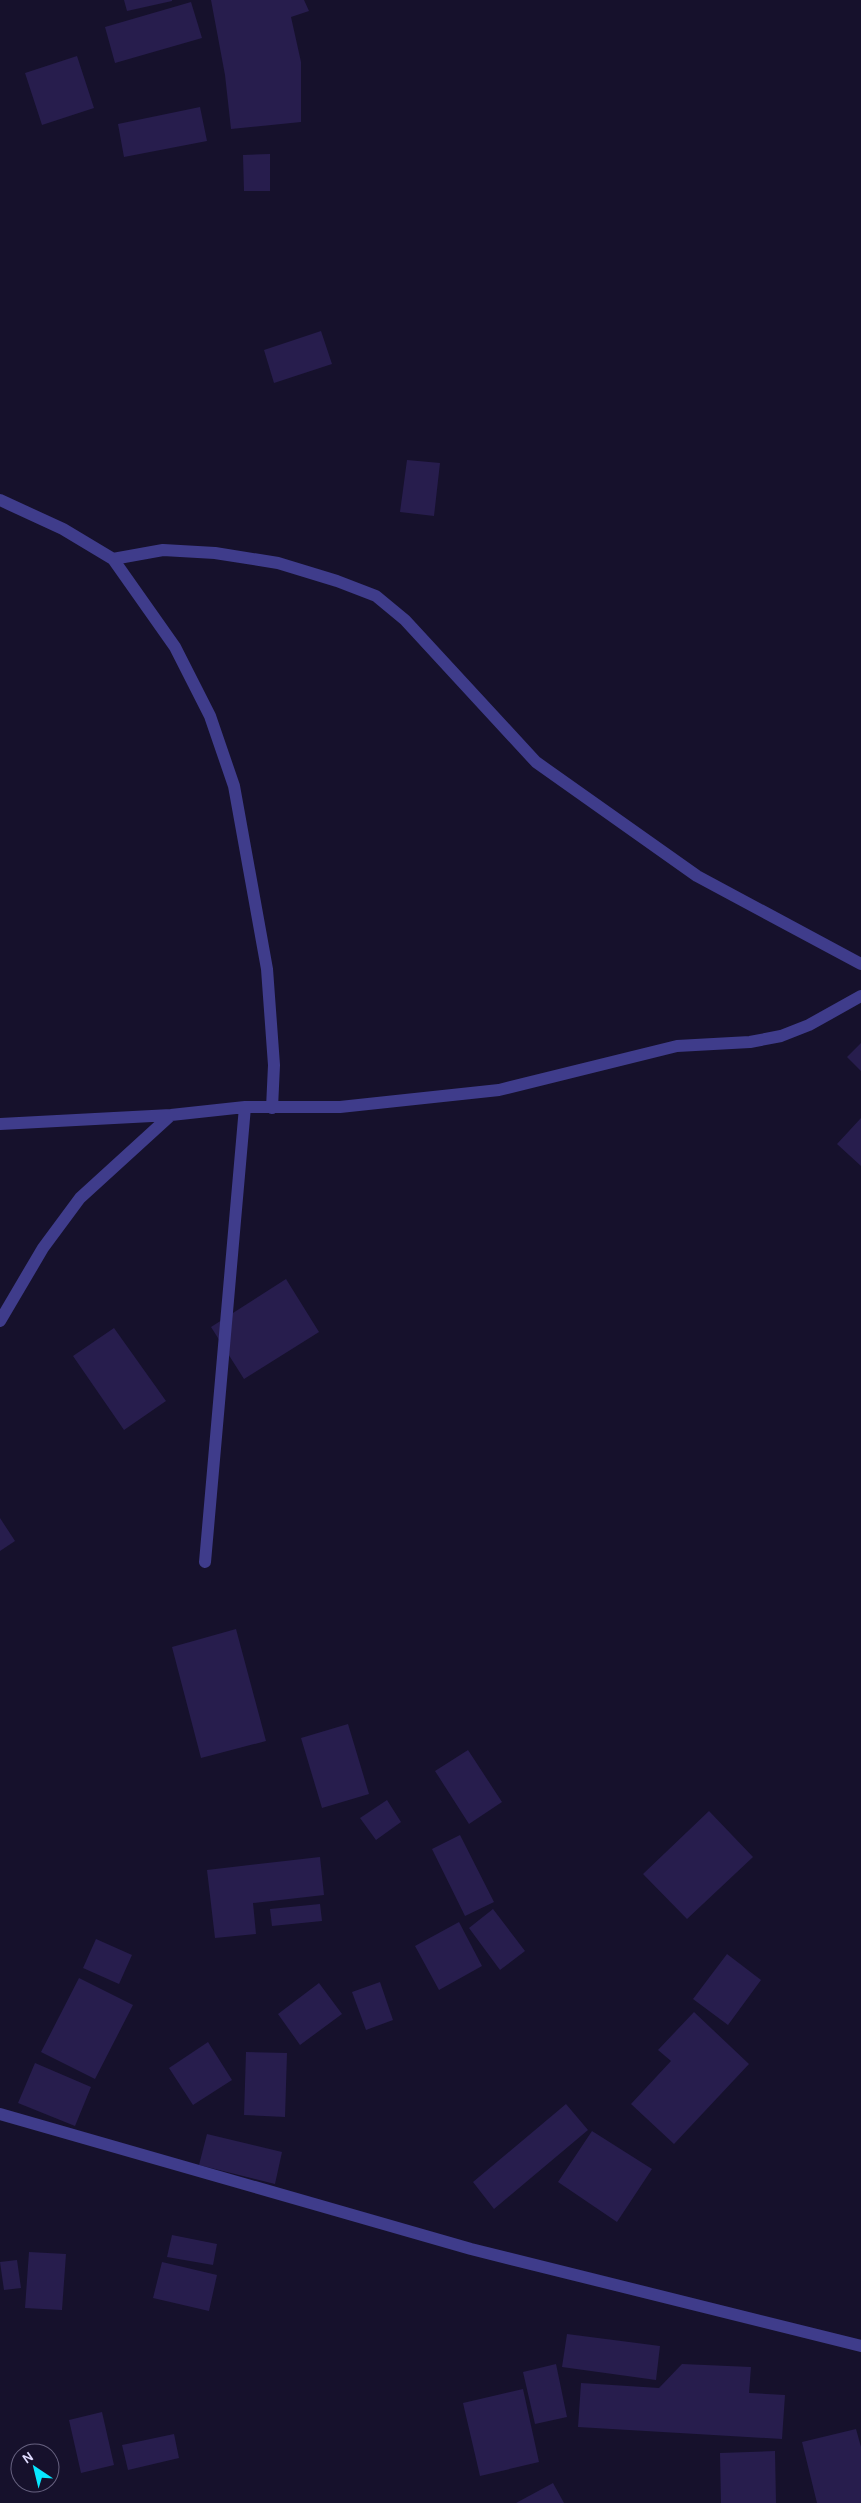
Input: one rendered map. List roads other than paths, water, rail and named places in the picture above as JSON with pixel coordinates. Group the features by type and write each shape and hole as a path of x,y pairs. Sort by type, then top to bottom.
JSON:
{"street":[{"path":"0,500 63,529 113,559 175,647 210,716 234,786 267,969 274,1065 272,1108"},
{"path":"113,559 163,550 215,553 278,563 338,581 376,596 406,620 536,762 697,876 861,964"},
{"path":"0,1124 171,1115 245,1107 340,1108 499,1090 677,1046 750,1042 781,1036 809,1025 861,996"},
{"path":"205,1562 245,1107"},
{"path":"0,1321 42,1248 80,1198 171,1115"},
{"path":"0,2114 471,2249 861,2346"}]}
